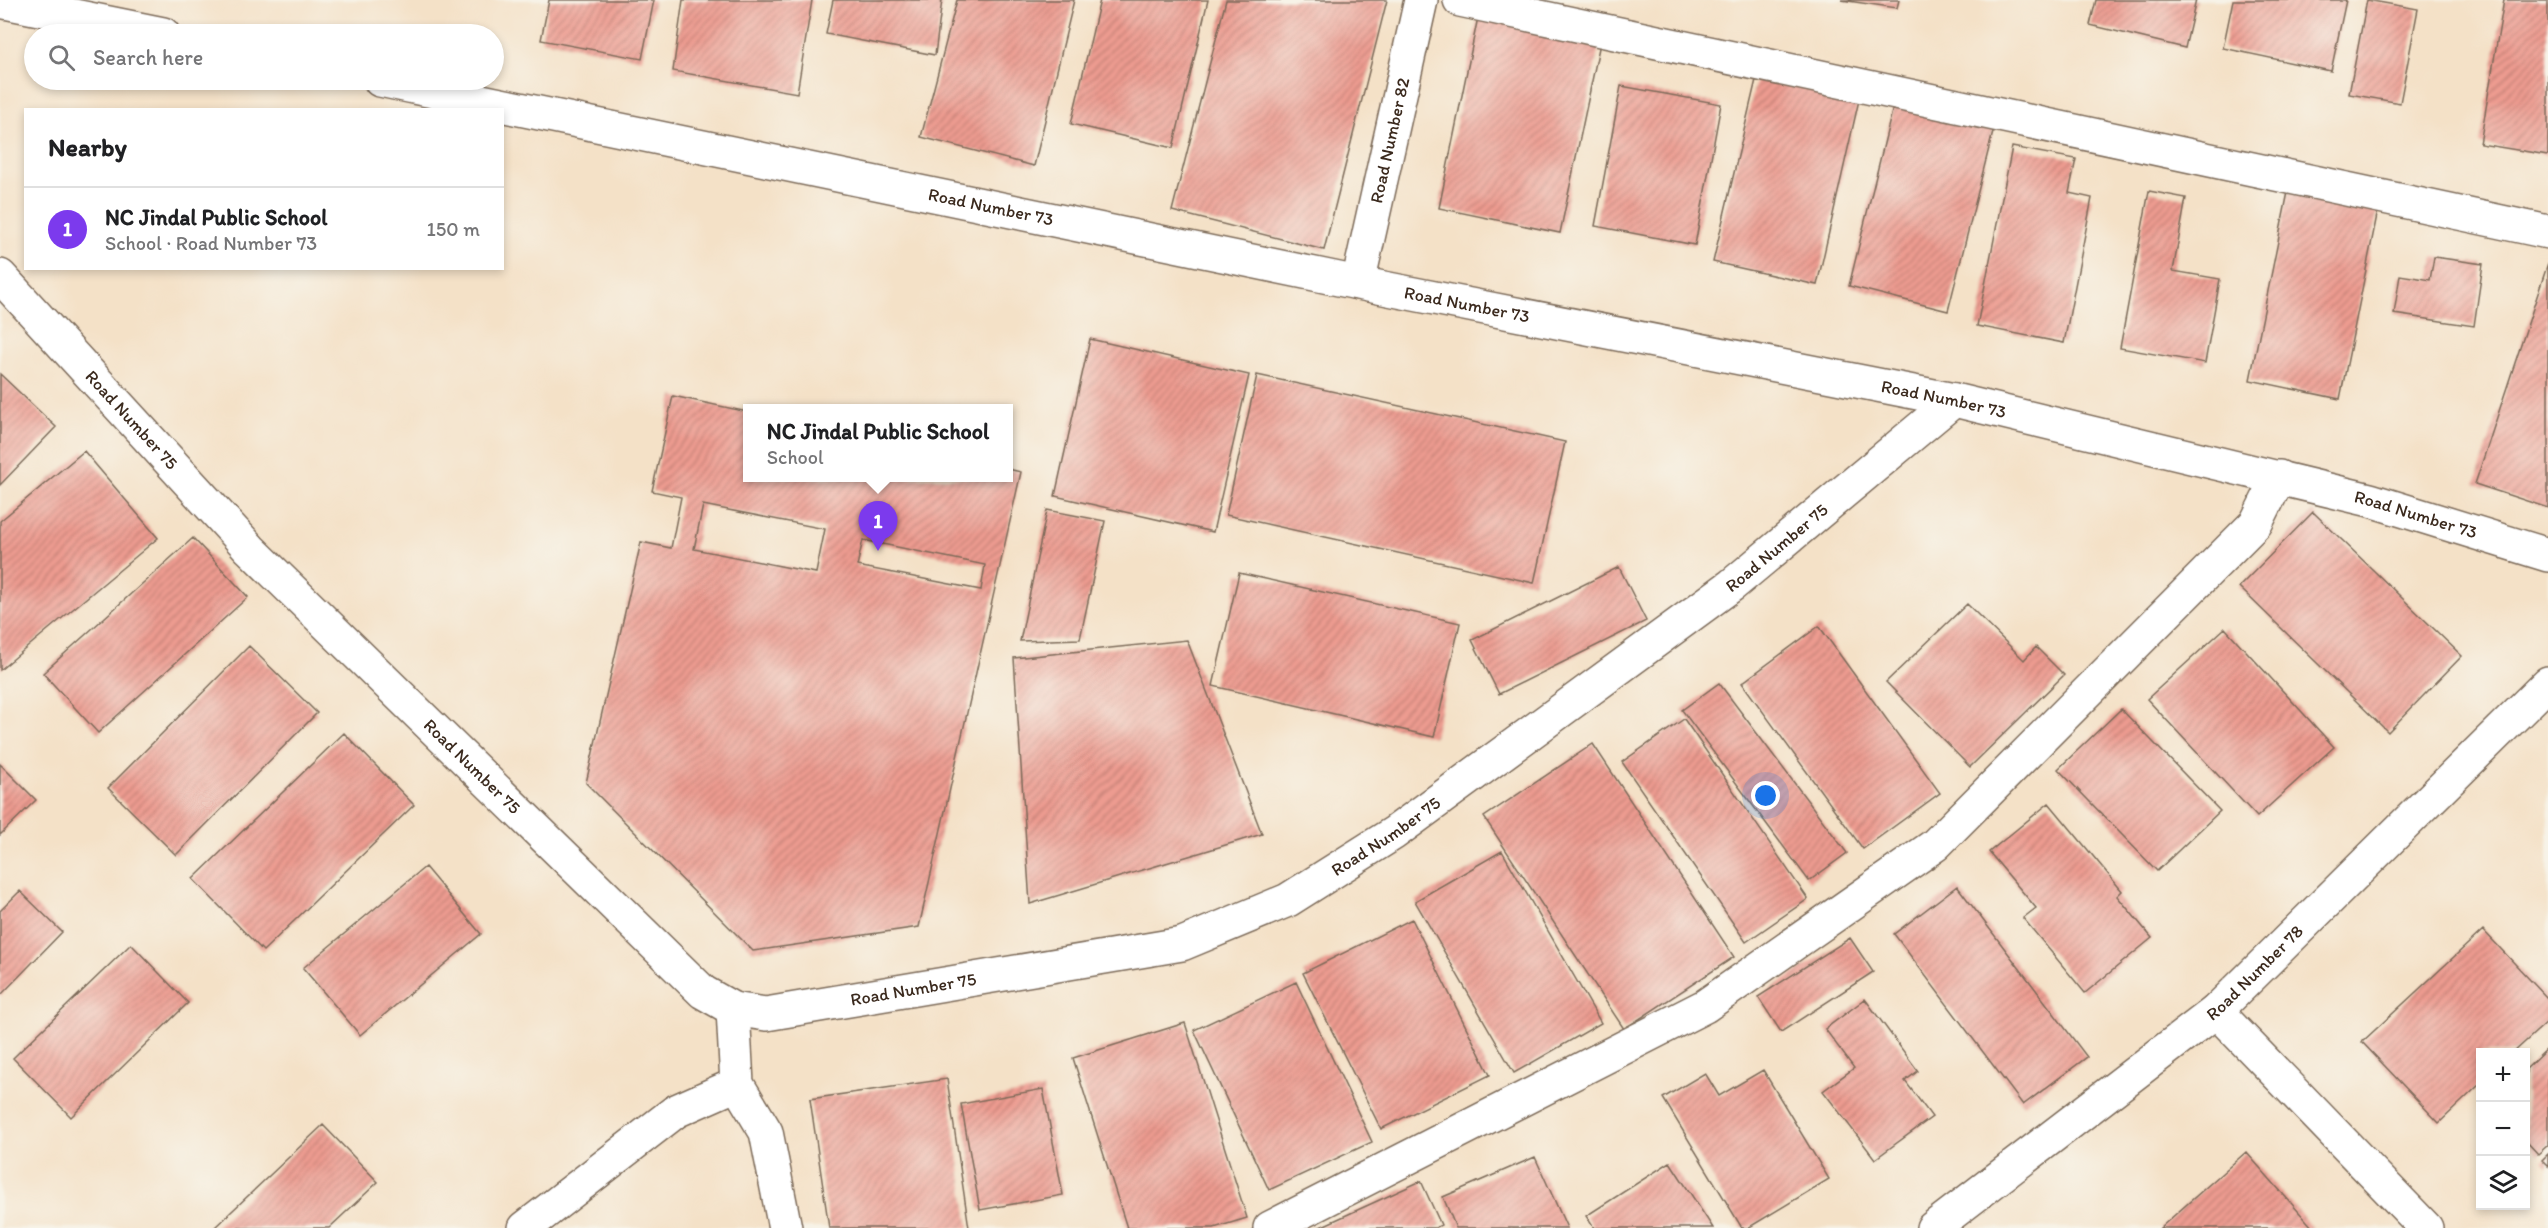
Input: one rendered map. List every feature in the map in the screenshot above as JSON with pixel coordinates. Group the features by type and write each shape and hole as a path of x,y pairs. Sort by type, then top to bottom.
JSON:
{"street":[{"name":"Road Number 82","path":"1358,283 1421,0"},
{"path":"1460,0 2548,232"},
{"path":"0,1 114,24"},
{"name":"Road Number 73","path":"428,90 1358,283 1954,400 2370,500 2548,555"},
{"name":"Road Number 75","path":"0,276 250,549 703,992 733,1009 766,1014 1182,945 1288,900 1394,833 1732,585 1954,400"},
{"path":"1270,1228 1705,1005 1935,845 2256,523 2279,477"},
{"name":"Road Number 78","path":"1933,1228 2216,1011 2548,683"},
{"path":"733,1009 737,1083 766,1132 785,1228"},
{"path":"2216,1011 2426,1228"},
{"path":"525,1228 676,1111 737,1083"}],"building":[{"path":"549,0 654,0 642,59 541,40"},
{"path":"683,0 812,0 797,93 673,71"},
{"path":"833,0 942,0 935,55 826,34"},
{"path":"957,0 1074,0 1034,166 921,137"},
{"path":"1100,0 1208,0 1173,148 1071,124"},
{"path":"1226,0 1387,0 1324,250 1172,211"},
{"path":"1841,0 1899,0 1897,8"},
{"path":"2096,0 2196,0 2185,48 2090,25"},
{"path":"2233,0 2346,0 2331,71 2223,48"},
{"path":"2367,0 2418,9 2400,103 2349,94"},
{"path":"2504,0 2548,0 2548,155 2480,144"},
{"path":"1478,17 1600,43 1560,233 1439,208"},
{"path":"1759,67 1861,91 1817,285 1713,262"},
{"path":"1621,86 1721,104 1695,245 1595,226"},
{"path":"1894,103 1994,128 1948,311 1849,286"},
{"path":"2012,147 2076,159 2069,193 2092,198 2064,343 1977,326"},
{"path":"2149,191 2186,198 2173,271 2220,279 2205,363 2120,348"},
{"path":"2288,192 2378,210 2340,399 2250,380"},
{"path":"2434,257 2483,264 2474,326 2394,314 2400,275 2430,280"},
{"path":"2548,263 2548,508 2475,484"},
{"path":"1090,339 1249,375 1213,532 1055,496"},
{"path":"0,374 56,427 0,485"},
{"path":"1257,375 1565,442 1534,583 1226,515"},
{"path":"673,396 743,411 743,482 1013,482 1013,470 1021,472 919,927 753,951 586,783 641,542 671,548 681,497 652,491","holes":["703,505 825,529 816,573 694,549","863,540 985,565 981,590 857,566"]},
{"path":"84,451 158,538 0,670 0,521"},
{"path":"1047,510 1105,521 1080,639 1020,641"},
{"path":"2313,512 2462,656 2388,732 2239,587"},
{"path":"193,538 248,597 98,733 43,673"},
{"path":"1619,567 1646,621 1499,694 1472,640"},
{"path":"1239,573 1460,623 1434,737 1213,686"},
{"path":"1967,604 2024,660 2036,647 2064,675 1970,767 1886,682"},
{"path":"1819,626 1940,793 1863,849 1742,683"},
{"path":"2225,628 2334,747 2257,817 2147,699"},
{"path":"1187,640 1262,834 1030,904 1014,658"},
{"path":"249,646 317,713 176,855 108,788"},
{"path":"1719,683 1847,853 1809,881 1682,710"},
{"path":"2121,709 2220,811 2157,871 2058,769"},
{"path":"1684,719 1808,899 1746,942 1622,762"},
{"path":"344,733 414,805 263,951 193,879"},
{"path":"1593,744 1734,957 1624,1029 1484,817"},
{"path":"0,764 36,800 0,835"},
{"path":"2049,803 2122,891 2117,896 2152,938 2085,993 2023,918 2036,908 1989,852"},
{"path":"1502,851 1601,1023 1514,1073 1415,901"},
{"path":"425,867 481,934 360,1035 303,968"},
{"path":"1957,886 2087,1057 2023,1105 1894,934"},
{"path":"20,891 62,932 0,996 0,911"},
{"path":"1412,919 1490,1075 1381,1129 1303,973"},
{"path":"2483,930 2548,999 2548,1021 2518,1048 2476,1048 2476,1088 2439,1123 2362,1042"},
{"path":"1850,938 1873,972 1781,1032 1758,997"},
{"path":"131,944 188,1003 71,1117 13,1058"},
{"path":"1296,982 1372,1142 1269,1190 1194,1030"},
{"path":"1865,999 1918,1071 1905,1081 1932,1117 1875,1159 1823,1091 1854,1068 1825,1029"},
{"path":"1185,1023 1247,1218 1214,1228 1127,1228 1073,1058"},
{"path":"2548,1048 2548,1145 2538,1154 2530,1145 2530,1065"},
{"path":"1763,1070 1829,1179 1748,1228 1742,1228 1663,1098 1705,1073 1719,1096"},
{"path":"947,1079 969,1228 829,1228 810,1099"},
{"path":"1043,1089 1063,1195 980,1210 961,1104"},
{"path":"323,1125 378,1182 329,1228 214,1228"},
{"path":"2246,1152 2313,1228 2160,1228"},
{"path":"2548,1154 2548,1166 2542,1160"},
{"path":"1535,1157 1567,1228 1456,1228 1443,1197"},
{"path":"1670,1162 1713,1228 1594,1228 1586,1216"},
{"path":"1421,1181 1441,1225 1435,1228 1318,1228"}],"place":[{"name":"NC Jindal Public School","path":"878,551"}]}
